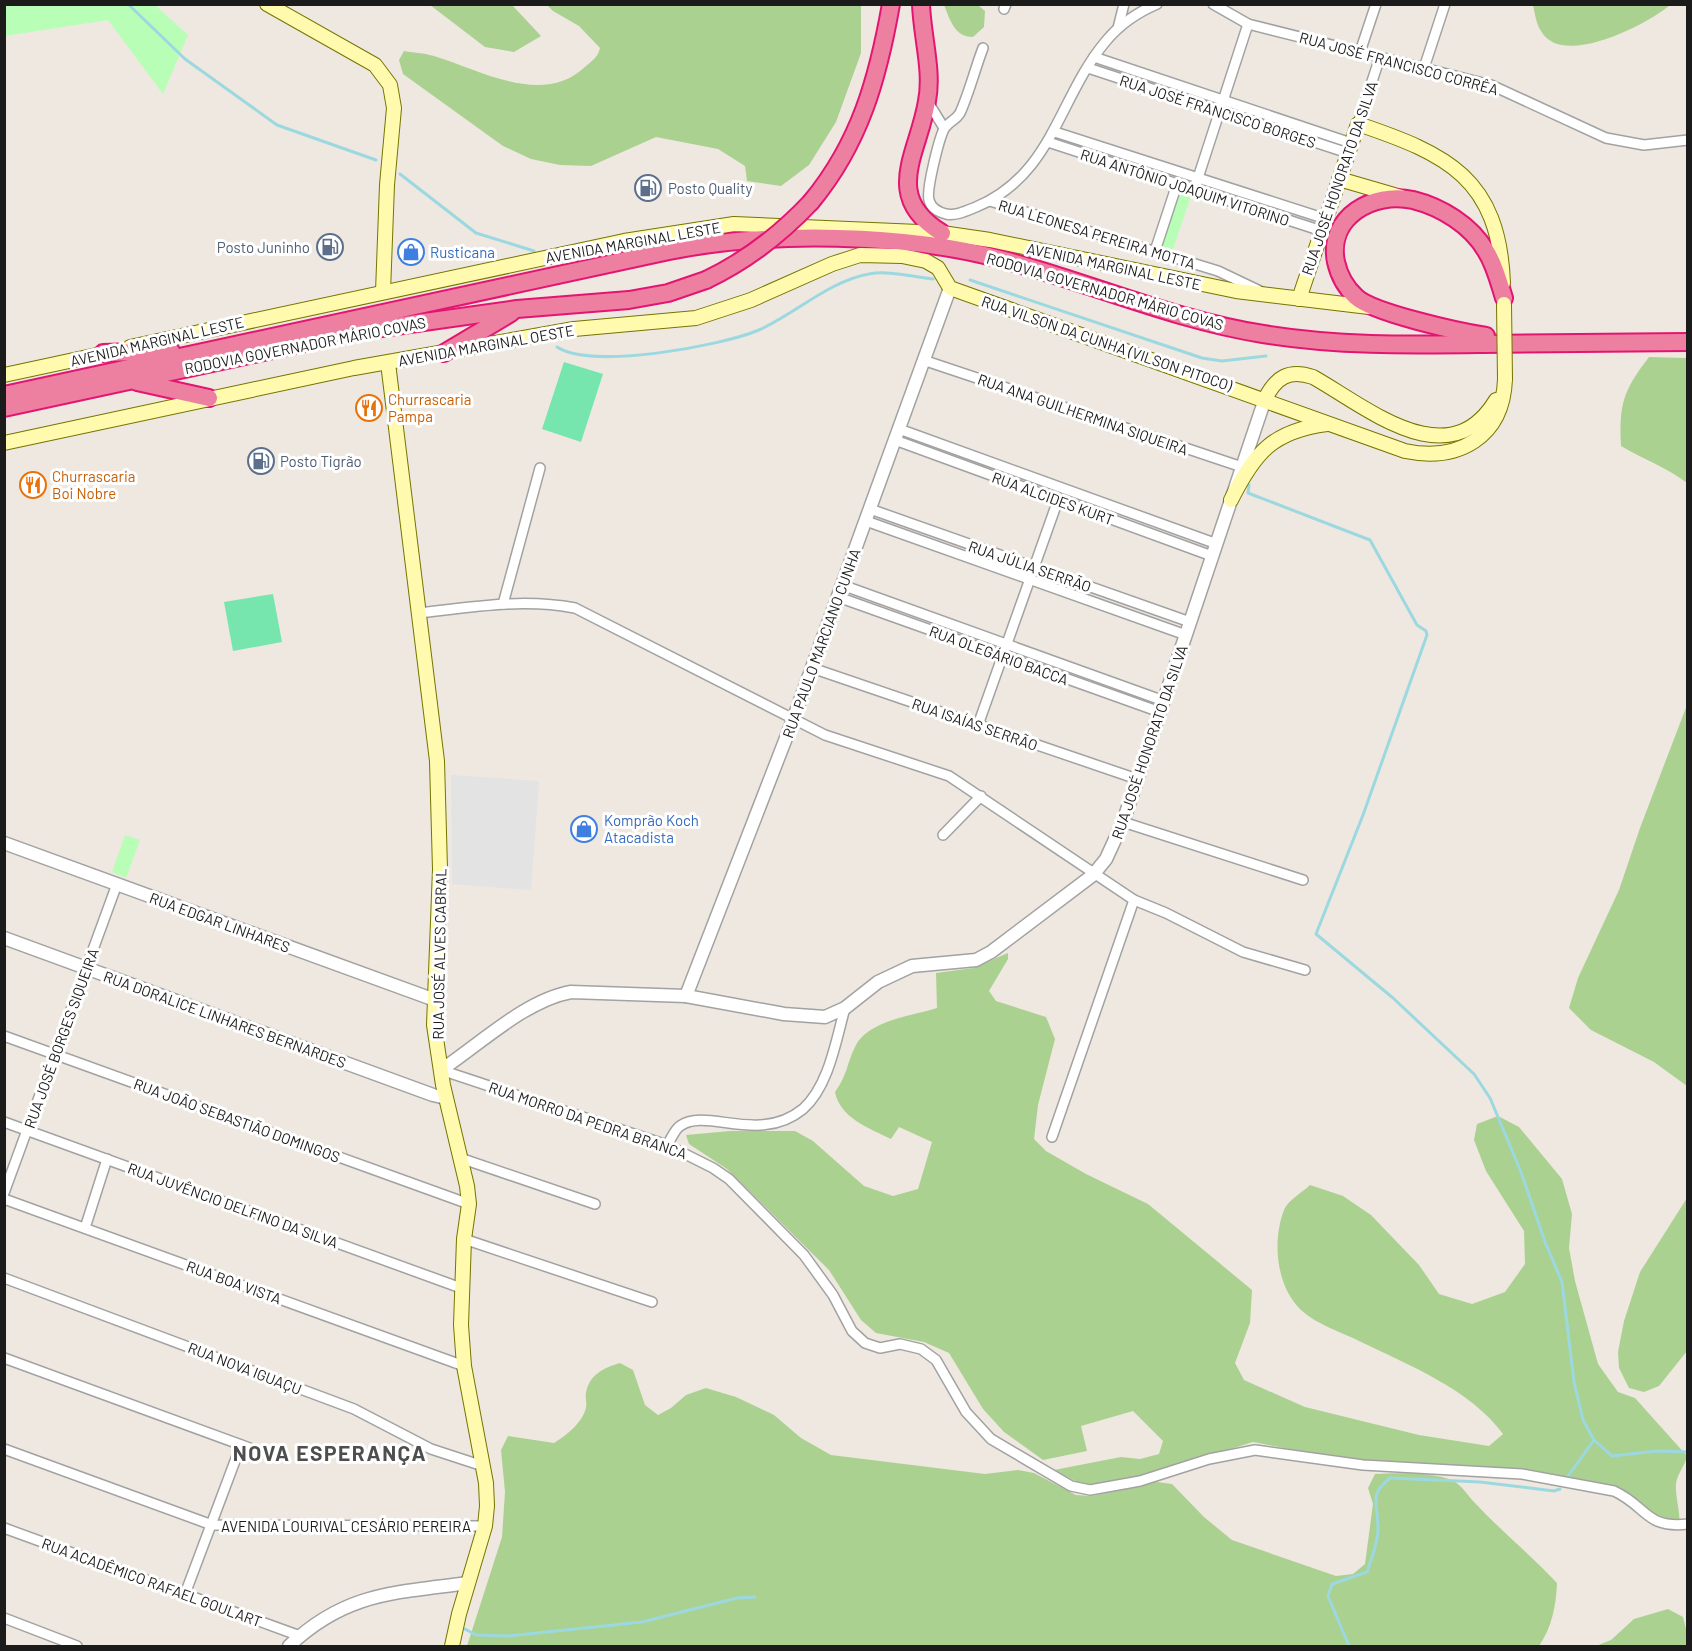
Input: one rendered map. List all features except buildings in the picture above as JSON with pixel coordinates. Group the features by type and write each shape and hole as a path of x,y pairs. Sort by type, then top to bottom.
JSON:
{"highway":[{"name":"RODOVIA GOVERNADOR MÁRIO COVAS","path":"4,408 360,332 517,309 629,300 668,293 706,280 763,247 811,202 840,163 861,124 876,80 891,4"},
{"path":"921,4 928,101 907,170 908,188 911,201 919,213 942,233"},
{"path":"1504,301 1486,250 1472,232 1454,218 1411,200 1389,199 1359,207 1341,225 1335,253 1345,285 1357,298 1375,308 1464,333 1552,343"},
{"name":"RODOVIA GOVERNADOR MÁRIO COVAS","path":"4,395 692,246 735,240 780,238 876,241 983,255 1019,264 1162,311 1220,326 1286,338 1370,345 1688,342"},
{"path":"444,353 517,309"},
{"path":"104,353 211,350"},
{"path":"130,381 209,398"}],"main road":[{"path":"267,4 284,9 375,65 390,85 394,108 387,185 383,292"},
{"path":"1265,399 1275,381 1282,376 1302,374 1313,377 1410,431 1438,437 1469,429 1481,419 1491,409 1504,382 1504,301 1499,239 1488,210 1468,182 1432,152 1358,124"},
{"name":"RUA JOSÉ HONORATO DA SILVA","path":"1299,299 1358,124"},
{"path":"1340,178 1411,200"},
{"path":"1332,199 1335,253"},
{"name":"AVENIDA MARGINAL LESTE","path":"4,375 383,292 709,226 769,224 942,233 1270,297 1375,308"},
{"name":"AVENIDA MARGINAL OESTE","path":"4,443 209,398 574,329 696,318 742,303 832,264 860,255 877,254 926,261 938,268 950,288"},
{"name":"RUA VILSON DA CUNHA (VILSON PITOCO)","path":"950,288 1406,451 1451,453 1468,446 1482,435 1494,420 1504,382"},
{"name":"RUA JOSÉ ALVES CABRAL","path":"387,363 437,761 440,869 434,1025 469,1204 461,1288 464,1366 483,1466 487,1506 486,1527 468,1583 452,1647"},
{"path":"1231,500 1246,468 1282,435 1306,427 1332,424"}],"street":[{"path":"1118,28 1124,4"},
{"path":"984,48 958,116 944,128 930,185 929,202 934,210 955,214 990,201 1019,180 1055,132 1094,57 1129,18 1157,4"},
{"name":"RUA JOSÉ FRANCISCO CORRÊA","path":"1212,4 1232,9 1248,24 1491,85 1606,138 1644,145 1688,140"},
{"path":"1360,52 1376,4"},
{"path":"1424,68 1445,4"},
{"path":"1194,189 1248,24"},
{"name":"RUA JOSÉ FRANCISCO BORGES","path":"1094,57 1223,100 1349,148"},
{"name":"RUA JOSÉ HONORATO DA SILVA","path":"1358,124 1380,57"},
{"name":"RUA JOSÉ FRANCISCO BORGES","path":"1088,68 1220,111 1349,148"},
{"path":"928,101 944,128"},
{"name":"RUA ANTÔNIO JOAQUIM VITORINO","path":"1055,132 1198,178 1324,225"},
{"name":"RUA ANTÔNIO JOAQUIM VITORINO","path":"1048,142 1177,184 1324,225"},
{"path":"1155,251 1177,184"},
{"name":"RUA LEONESA PEREIRA MOTTA","path":"990,201 1218,270 1270,297"},
{"name":"RUA PAULO MARCIANO CUNHA","path":"686,996 794,720 950,288"},
{"name":"RUA ANA GUILHERMINA SIQUEIRA","path":"923,360 1246,468"},
{"path":"1246,468 1248,451 1265,399"},
{"name":"RUA ALCIDES KURT","path":"897,434 1055,485 1217,544"},
{"name":"RUA ALCIDES KURT","path":"897,434 1054,498 1212,556"},
{"path":"503,604 540,468"},
{"path":"978,725 1034,567 1054,498 1055,485"},
{"name":"RUA JOSÉ HONORATO DA SILVA","path":"441,1070 530,1006 554,995 571,992 686,996 813,1018 834,1015 846,1008 868,988 912,966 976,960 991,952 1093,875 1112,850 1231,500"},
{"name":"RUA JÚLIA SERRÃO","path":"868,515 1034,567 1190,622"},
{"name":"RUA JÚLIA SERRÃO","path":"868,515 1030,579 1186,635"},
{"name":"RUA OLEGÁRIO BACCA","path":"840,591 1006,644 1162,707"},
{"name":"RUA OLEGÁRIO BACCA","path":"840,591 1002,656 1162,707"},
{"path":"1101,605 1106,592"},
{"path":"419,613 503,604 554,604 575,608 794,720 856,747 943,774 981,796 1093,875 1134,900 1166,913 1243,952 1305,970"},
{"name":"RUA ISAÍAS SERRÃO","path":"812,668 1137,779"},
{"path":"943,835 981,796"},
{"path":"1123,822 1303,880"},
{"name":"RUA EDGAR LINHARES","path":"4,843 435,1000"},
{"name":"RUA JOSÉ BORGES SIQUEIRA","path":"4,1192 117,884"},
{"path":"1052,1137 1134,900"},
{"name":"RUA DORALICE LINHARES BERNARDES","path":"4,938 433,1095 447,1098"},
{"path":"668,1145 678,1126 695,1120 746,1127 780,1123 804,1108 824,1078 846,1008"},
{"name":"RUA JOÃO SEBASTIÃO DOMINGOS","path":"4,1036 469,1204"},
{"name":"RUA MORRO DA PEDRA BRANCA","path":"441,1070 668,1145 713,1168 729,1179 804,1255 833,1295 852,1330 865,1343 880,1348 900,1344 921,1349 936,1360 966,1412 991,1439 1071,1486 1090,1490 1140,1480 1209,1459 1255,1450 1363,1465 1522,1474 1614,1491 1627,1497 1658,1523 1671,1526 1688,1524"},
{"name":"RUA JUVÊNCIO DELFINO DA SILVA","path":"4,1122 461,1288"},
{"path":"460,1158 595,1204"},
{"path":"85,1228 107,1160"},
{"name":"RUA BOA VISTA","path":"4,1199 464,1366"},
{"path":"464,1239 652,1302"},
{"name":"RUA NOVA IGUAÇU","path":"4,1278 354,1409 431,1449 483,1466"},
{"path":"4,1358 258,1451"},
{"path":"185,1594 242,1445"},
{"name":"AVENIDA LOURIVAL CESÁRIO PEREIRA","path":"4,1449 212,1525 486,1527"},
{"name":"RUA ACADÊMICO RAFAEL GOULART","path":"4,1528 300,1636"},
{"path":"289,1647 300,1636 332,1614 365,1598 468,1583"},
{"path":"4,1618 77,1647"}],"green space":[{"path":"5,4 155,5 188,35 163,94 108,20 5,36"},
{"path":"1533,4 1670,5 1625,32 1585,44 1567,46 1552,42 1541,31"},
{"path":"430,5 512,5 541,36 514,52 485,47"},
{"path":"547,5 861,5 861,53 836,122 809,165 781,186 747,181 745,166 718,149 656,137 591,166 560,165 531,159 503,146 403,74 399,60 404,51 433,56 513,82 532,85 551,84 569,78 593,60 600,48 579,26"},
{"path":"944,5 978,5 985,11 984,27 973,37 961,34 951,21"},
{"path":"1180,189 1192,193 1172,252 1160,248"},
{"path":"1649,357 1687,358 1687,483 1621,446 1624,398 1633,379"},
{"path":"564,362 603,374 581,442 542,429"},
{"path":"273,594 282,642 233,651 224,602"},
{"path":"1687,705 1687,1086 1654,1062 1591,1030 1569,1008 1578,978 1619,890"},
{"path":"125,835 140,840 126,878 112,872"},
{"path":"1008,953 1008,959 989,991 996,1001 1046,1017 1055,1039 1038,1105 1034,1139 1046,1151 1086,1174 1148,1204 1252,1290 1250,1323 1235,1363 1244,1380 1305,1407 1419,1435 1489,1446 1503,1434 1474,1404 1438,1380 1322,1324 1301,1310 1286,1289 1281,1276 1278,1235 1284,1210 1310,1185 1343,1196 1371,1215 1419,1265 1439,1294 1472,1304 1505,1292 1525,1264 1524,1231 1486,1171 1474,1140 1477,1124 1498,1116 1519,1127 1562,1179 1572,1214 1569,1248 1575,1281 1598,1364 1618,1392 1635,1398 1687,1456 1676,1484 1679,1523 1662,1520 1637,1500 1614,1486 1522,1472 1364,1464 1253,1442 1137,1478 1083,1485 1054,1470 1121,1457 1140,1459 1159,1454 1163,1441 1133,1411 1081,1426 1087,1451 1043,1460 1004,1432 983,1409 949,1353 924,1342 876,1333 861,1320 829,1270 727,1169 689,1144 686,1135 730,1131 795,1131 813,1141 864,1186 893,1196 918,1189 932,1142 899,1127 891,1139 874,1131 843,1109 835,1092 856,1045 862,1037 881,1024 937,1008 936,973 973,968"},
{"path":"1687,1198 1687,1351 1659,1386 1644,1392 1629,1388 1619,1368 1618,1352 1624,1321 1640,1272"},
{"path":"620,1363 633,1370 645,1405 658,1415 671,1408 686,1395 706,1388 736,1397 774,1415 801,1438 831,1455 985,1474 1018,1470 1034,1473 1076,1495 1092,1496 1157,1482 1172,1484 1204,1517 1232,1540 1336,1576 1353,1574 1365,1564 1373,1504 1368,1488 1375,1474 1415,1474 1445,1478 1460,1485 1485,1513 1557,1583 1552,1616 1539,1646 467,1646 502,1537 505,1492 501,1450 508,1436 554,1443 559,1440 581,1419 586,1408 586,1395 590,1381 608,1367"},
{"path":"1668,1609 1683,1617 1687,1646 1596,1646 1611,1640 1634,1619"}],"shaded area":[{"path":"451,775 539,781 531,890 452,884"}],"waterway":[{"path":"128,4 185,59 277,125 376,160"},
{"path":"400,174 476,233 534,251"},
{"path":"557,347 574,354 626,356 716,343 759,330 840,283 854,278 884,273 933,279"},
{"path":"970,280 1202,358 1222,361 1266,356"},
{"path":"1249,485 1248,493 1370,540 1417,625 1426,631 1427,635 1363,815 1316,934 1393,998 1474,1074 1490,1098 1521,1172 1545,1242 1562,1282 1574,1382 1583,1420 1594,1440 1612,1456 1657,1451 1688,1452"},
{"path":"1566,1479 1594,1440"},
{"path":"1349,1646 1328,1596 1332,1584 1367,1572 1378,1535 1376,1496 1383,1484 1390,1478 1480,1482 1554,1491 1560,1489"},
{"path":"465,1629 476,1635 508,1636 642,1622 737,1598 755,1597"}],"place":[{"name":"Posto Quality","path":"648,188"},
{"name":"Posto Juninho","path":"330,247"},
{"name":"Rusticana","path":"411,252"},
{"name":"Churrascaria Pampa","path":"369,408"},
{"name":"Posto Tigrão","path":"261,461"},
{"name":"Churrascaria Boi Nobre","path":"33,485"},
{"name":"Komprão Koch Atacadista","path":"584,829"}],"district":[{"name":"NOVA ESPERANÇA","path":"330,1452"}]}
